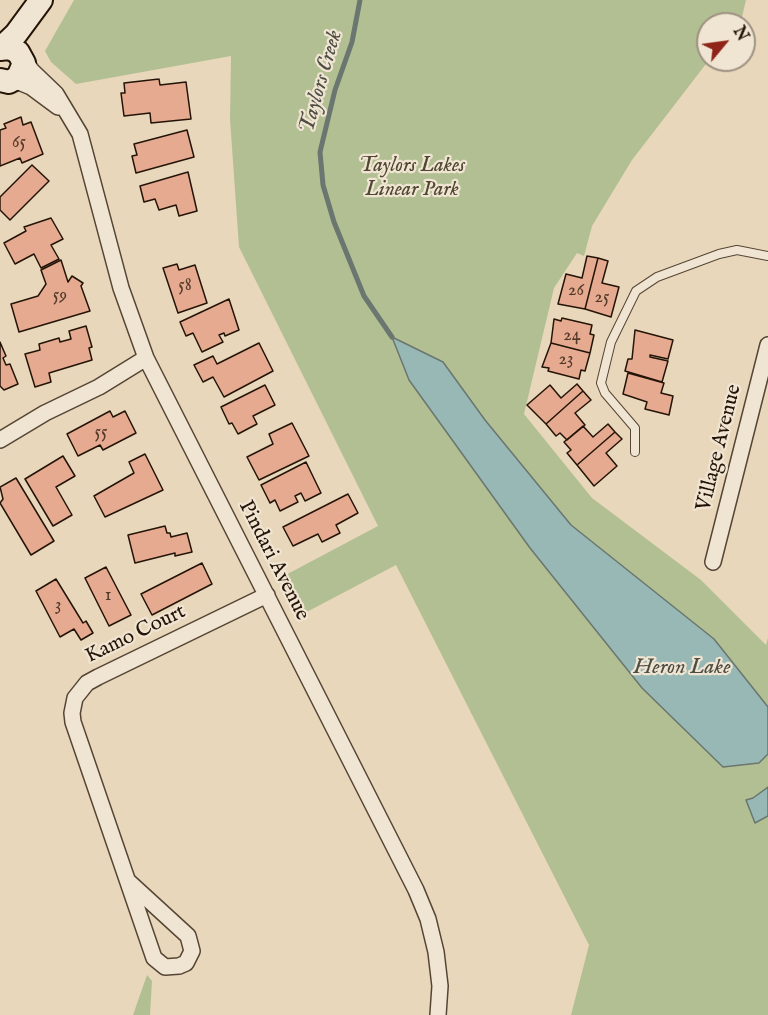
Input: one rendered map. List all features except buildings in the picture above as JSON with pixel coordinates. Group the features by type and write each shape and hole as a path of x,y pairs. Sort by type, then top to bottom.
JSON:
{"street":[{"path":"6,84 24,68 11,53 27,33 42,0"},
{"name":"Pindari Avenue","path":"11,53 57,94 73,122 87,157 130,320 149,364 402,862 428,919 440,986 438,1015"},
{"name":"Pindari Avenue","path":"6,84 46,97 73,122"},
{"name":"Village Avenue","path":"713,562 768,345"},
{"path":"0,440 45,413 149,364"},
{"name":"Kamo Court","path":"129,882 188,936 192,951 186,963 165,967 154,958 73,722 75,698 87,683 98,677 267,595"}],"lane":[{"path":"635,452 635,428 614,404 601,383 611,342 636,291 657,277 719,254 737,250 768,256"}],"green space":[{"name":"Taylors Lakes Linear Park","path":"74,0 746,0 743,12 696,12 696,72 700,72 632,160 592,226 584,256 577,253 554,288 524,414 592,498 701,580 766,645 768,638 768,1015 571,1015 589,945 396,565 299,616 280,578 378,526 239,247 230,119 231,56 76,84 51,62 45,51"},
{"path":"147,975 152,981 150,1015 133,1015"}],"water":[{"name":"Heron Lake","path":"392,337 443,362 485,420 571,525 714,639 768,707 768,754 759,763 723,767 642,688 530,548 409,380"},
{"path":"768,787 768,816 755,823 746,800 753,798"}],"waterway":[{"name":"Taylors Creek","path":"360,0 352,42 335,90 320,152 323,185 334,222 364,296 392,337"}]}
